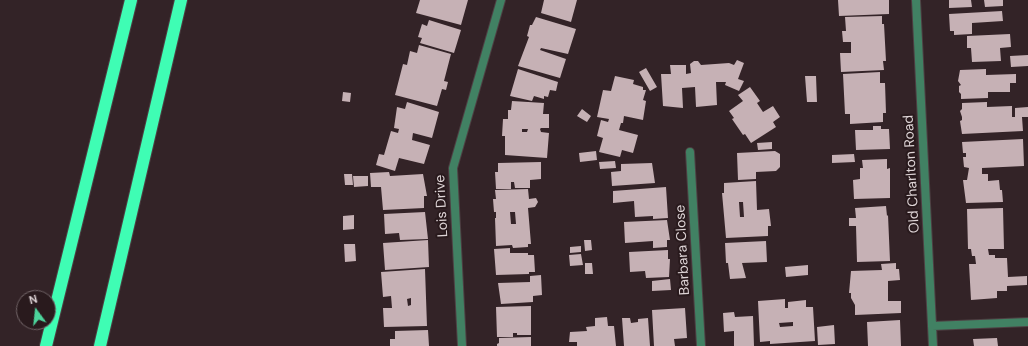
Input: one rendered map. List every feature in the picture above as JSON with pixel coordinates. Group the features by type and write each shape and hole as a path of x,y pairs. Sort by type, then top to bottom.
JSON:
{"highway":[{"path":"46,346 131,0"},
{"path":"100,346 181,0"}],"street":[{"name":"Lois Drive","path":"462,346 453,168 501,0"},
{"name":"Old Charlton Road","path":"916,0 933,346"},
{"name":"Barbara Close","path":"690,152 701,346"},
{"path":"932,326 1028,322"}],"building":[{"path":"420,0 468,0 461,25 416,13"},
{"path":"544,0 577,0 571,22 541,13"},
{"path":"838,0 889,0 889,14 839,16"},
{"path":"949,0 971,0 972,7 949,8"},
{"path":"984,0 1003,0 1003,6 985,7"},
{"path":"1002,11 1003,21 972,23 972,34 954,35 954,31 950,31 949,14"},
{"path":"882,16 882,24 884,24 886,61 883,61 884,70 841,72 840,53 851,53 851,42 843,42 842,31 846,31 845,17"},
{"path":"536,17 576,29 568,54 541,48 540,50 566,59 560,78 518,66 529,37 527,36 530,25 532,25"},
{"path":"429,20 461,30 454,53 420,43 422,38 418,37 422,24 427,26"},
{"path":"1010,34 1011,47 1000,48 1001,61 972,62 971,48 967,48 967,36"},
{"path":"419,45 451,54 444,81 448,82 446,90 442,89 437,106 395,95 403,64 407,65 410,51 417,53"},
{"path":"1028,55 1028,66 1011,67 1010,56"},
{"path":"737,60 744,63 738,79 744,81 739,91 725,85 726,82 716,82 717,105 696,107 695,87 682,88 683,108 663,106 661,74 671,74 670,65 686,65 686,74 691,73 690,64 694,61 698,61 701,65 729,63 734,65"},
{"path":"646,68 657,87 650,91 639,72"},
{"path":"518,69 558,82 556,91 550,90 548,97 544,96 544,99 534,96 532,101 510,96"},
{"path":"986,69 986,75 1016,74 1016,83 1010,83 1010,92 988,92 988,98 961,99 959,86 961,85 958,81 960,70"},
{"path":"880,72 880,83 885,83 886,113 883,113 883,122 850,124 850,114 845,114 843,74"},
{"path":"615,76 634,80 633,84 643,87 643,90 646,90 643,100 646,101 643,120 624,116 623,123 621,123 619,130 638,135 633,153 622,150 620,157 599,152 603,138 597,136 601,120 608,122 609,119 597,117 603,90 611,91"},
{"path":"805,76 816,76 817,102 807,102"},
{"path":"750,87 760,101 757,103 763,112 773,106 780,117 773,122 776,127 751,143 745,134 743,135 732,119 734,118 729,111 743,101 738,95"},
{"path":"343,92 351,93 350,102 342,101"},
{"path":"512,101 544,103 543,114 549,114 549,128 540,129 541,132 549,133 547,158 505,155 505,136 502,136 503,119 508,119 508,110 511,110","holes":["522,129 528,129 527,132 522,132"]},
{"path":"407,102 439,112 432,138 413,133 412,140 430,145 424,164 399,158 395,171 376,165 379,154 384,155 391,131 398,133 399,129 394,128 397,107 405,109"},
{"path":"987,102 987,107 1012,106 1012,117 1015,117 1015,108 1028,107 1028,117 1022,117 1023,131 962,134 960,121 962,120 962,117 960,111 962,109 962,103"},
{"path":"582,109 591,116 587,122 577,116"},
{"path":"873,126 881,126 881,129 889,129 890,149 856,150 855,130 873,130"},
{"path":"1023,139 1024,166 982,168 982,174 988,174 988,181 999,180 1003,202 966,203 963,180 967,180 969,168 964,167 963,157 966,157 966,153 963,153 962,142"},
{"path":"772,142 772,149 758,150 757,143"},
{"path":"596,151 597,160 580,162 579,153"},
{"path":"775,151 780,154 780,167 776,171 756,172 756,179 738,180 737,153"},
{"path":"854,154 855,162 832,163 832,155"},
{"path":"887,159 887,169 890,168 890,198 854,199 853,180 860,179 860,168 863,168 862,160"},
{"path":"615,161 616,168 600,169 599,162"},
{"path":"541,162 541,179 530,180 530,188 515,188 514,182 511,182 511,189 496,189 495,172 498,172 498,163"},
{"path":"652,163 655,183 612,186 611,172 621,171 621,164"},
{"path":"389,172 390,176 423,174 427,196 424,196 424,208 383,210 381,187 371,187 370,173"},
{"path":"344,174 352,174 353,185 345,185"},
{"path":"353,176 368,176 368,186 354,187"},
{"path":"756,181 757,210 769,209 771,226 768,226 768,236 726,238 722,193 724,193 724,183","holes":["739,202 743,202 744,217 740,217"]},
{"path":"666,187 668,218 653,219 653,216 635,217 634,201 613,203 613,191"},
{"path":"528,189 529,199 536,198 538,202 535,207 528,208 531,244 528,244 528,247 513,248 512,245 496,246 496,212 494,212 493,199 496,199 495,190","holes":["510,212 515,212 516,224 511,224"]},
{"path":"886,206 887,216 888,215 890,261 857,262 856,226 849,226 849,218 856,218 855,208"},
{"path":"1003,208 1004,249 988,249 989,255 995,255 995,258 1007,258 1008,277 1027,276 1027,285 1007,286 1007,291 997,291 997,298 971,300 969,264 976,264 975,256 972,256 971,249 968,249 967,209"},
{"path":"425,212 428,239 400,240 399,233 385,234 384,214"},
{"path":"354,215 354,229 343,230 343,216"},
{"path":"667,220 670,240 667,240 667,247 653,248 653,241 625,243 624,222"},
{"path":"428,240 429,267 385,270 383,243"},
{"path":"584,240 591,240 592,250 585,251"},
{"path":"766,241 767,262 742,263 746,278 730,279 728,263 726,263 725,243"},
{"path":"344,244 355,244 356,261 345,262"},
{"path":"581,246 581,252 570,253 570,247"},
{"path":"510,248 510,253 528,253 528,255 534,255 535,272 529,272 529,274 496,275 494,249"},
{"path":"668,250 668,259 670,259 669,277 646,278 645,271 630,272 629,252"},
{"path":"581,254 583,265 570,266 569,255"},
{"path":"585,263 592,263 593,274 585,274"},
{"path":"896,263 896,269 899,269 900,280 888,281 888,301 901,301 901,313 855,315 855,305 851,298 851,293 849,293 851,271 882,270 881,264"},
{"path":"808,265 808,275 786,277 785,267"},
{"path":"425,269 427,326 384,327 383,308 392,308 391,296 383,297 381,272","holes":["411,298 411,305 408,306 407,299"]},
{"path":"541,275 542,295 533,296 533,302 501,304 498,283 530,282 530,276"},
{"path":"670,279 671,290 652,291 652,281"},
{"path":"785,299 785,308 788,308 788,302 806,300 806,307 813,307 815,341 770,344 770,341 760,342 758,301","holes":["793,322 793,326 780,327 779,323"]},
{"path":"531,306 531,335 517,335 517,333 513,333 513,337 497,337 496,307"},
{"path":"685,308 687,338 674,339 675,346 654,346 652,310"},
{"path":"734,312 735,317 753,316 754,346 734,346 734,331 724,332 723,313"},
{"path":"607,317 608,326 614,326 616,346 577,346 577,342 569,342 570,332 587,331 586,327 595,326 595,318"},
{"path":"622,318 630,318 631,323 638,322 638,319 648,318 650,346 624,346"},
{"path":"900,320 901,346 868,346 867,322"},
{"path":"834,325 835,344 818,345 817,327"},
{"path":"428,330 429,346 390,346 390,339 395,339 395,331"},
{"path":"531,337 531,346 497,346 499,343 499,338"},
{"path":"997,338 998,346 974,346 973,339"}]}
